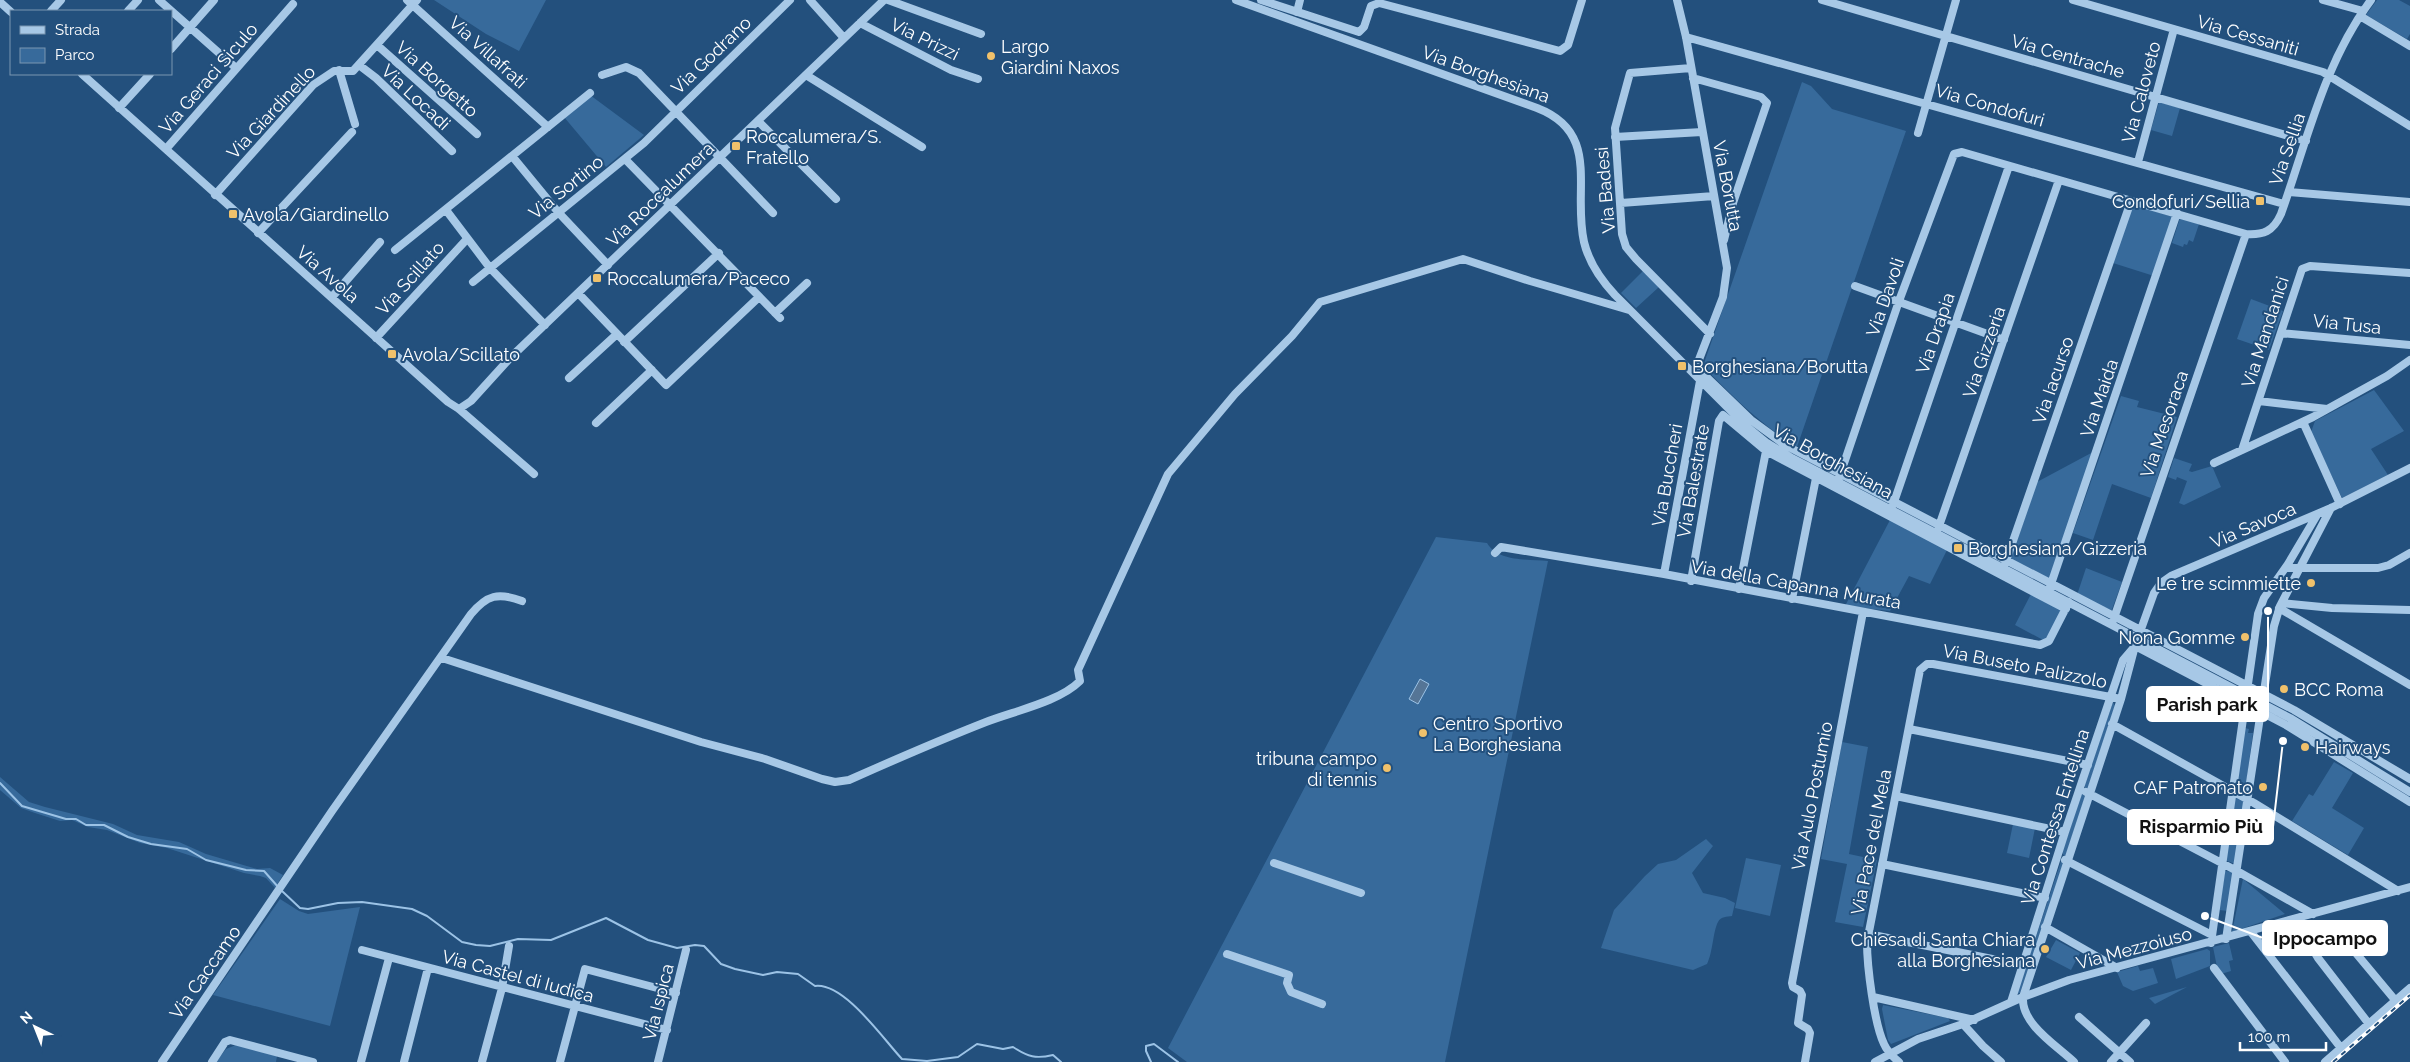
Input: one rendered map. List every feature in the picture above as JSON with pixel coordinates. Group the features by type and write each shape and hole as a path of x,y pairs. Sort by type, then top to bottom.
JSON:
{"street":[{"path":"52,10 61,0"},
{"path":"129,10 138,0"},
{"path":"159,0 170,10"},
{"path":"172,48 214,0"},
{"name":"Via Godrano","path":"675,111 790,0"},
{"path":"810,0 844,38"},
{"name":"Via Roccalumera","path":"459,409 471,401 511,357 884,0"},
{"path":"888,0 981,34"},
{"name":"Via Borghesiana","path":"1236,0 1537,108 1559,119 1572,133 1579,151 1582,227 1587,253 1600,277 1631,310 1695,371 1784,449 1817,474 1839,478"},
{"path":"1261,0 1359,32 1364,27 1371,6 1379,3 1562,50 1568,45 1582,0"},
{"path":"1297,12 1300,0"},
{"name":"Via Borutta","path":"1677,0 1686,37 1702,132 1724,242 1726,285 1710,334 1695,371"},
{"name":"Via Centrache","path":"1822,0 2306,141"},
{"path":"1918,133 1956,0"},
{"name":"Via Cessaniti","path":"2073,0 2323,72 2410,126"},
{"path":"2323,0 2362,14 2410,46"},
{"name":"Via Sellia","path":"1955,153 1962,152 2246,234 2260,234 2271,229 2277,222 2328,76 2341,49 2371,0"},
{"path":"0,2 10,11"},
{"path":"359,65 412,2"},
{"name":"Via Villafrati","path":"412,2 548,127"},
{"name":"Via Geraci Siculo","path":"166,149 293,4"},
{"path":"172,12 236,68"},
{"name":"Via Prizzi","path":"860,23 951,70 978,79"},
{"name":"Via Caloveto","path":"2138,162 2174,29"},
{"name":"Via Condofuri","path":"1686,37 2284,204"},
{"name":"Via Borgetto","path":"377,45 477,134"},
{"name":"Via Giardinello","path":"215,195 313,85 328,73 339,70 353,72 359,65"},
{"name":"Via Locadi","path":"359,65 376,78 452,151"},
{"path":"602,75 626,67 639,72 772,213"},
{"name":"Via Badesi","path":"1691,68 1630,73 1617,117 1615,137 1622,234 1630,252 1710,334"},
{"path":"258,234 354,128 339,70"},
{"path":"806,74 922,147"},
{"name":"Via Avola","path":"83,75 258,234 332,297 448,402 459,409 534,474"},
{"path":"120,108 149,75"},
{"path":"1693,78 1761,97 1766,103 1733,203 1724,242"},
{"path":"395,250 590,93"},
{"name":"Via Sortino","path":"473,282 625,159 656,132 675,111"},
{"path":"758,121 836,199"},
{"path":"1615,137 1702,132"},
{"name":"Via Davoli","path":"1839,478 1950,159 1955,153"},
{"path":"512,156 558,212 608,265"},
{"path":"625,159 719,253 777,316 807,283"},
{"name":"Via Drapia","path":"1893,506 2009,166"},
{"name":"Via Gizzeria","path":"1938,530 2059,180"},
{"path":"2289,192 2410,202"},
{"path":"1621,203 1714,196"},
{"name":"Via Iacurso","path":"2005,565 2131,201"},
{"path":"446,210 490,268 545,325"},
{"name":"Via Maida","path":"2050,588 2177,213"},
{"name":"Via Mesoraca","path":"2113,621 2246,234"},
{"name":"Via Scillato","path":"376,338 467,239"},
{"path":"332,297 380,242"},
{"path":"624,342 719,253"},
{"path":"442,658 700,742 765,759 822,779 835,782 849,780 1073,688 1080,681 1078,670 1170,471 1240,389 1292,336 1322,300 1463,259 1530,281 1631,310"},
{"name":"Via Mandanici","path":"2242,450 2300,273 2305,267 2410,273"},
{"path":"1855,286 2004,340"},
{"path":"578,293 666,385 759,297"},
{"name":"Via Tusa","path":"2281,333 2410,345"},
{"path":"569,378 617,334"},
{"path":"2214,462 2303,422 2387,376 2410,360"},
{"path":"596,424 652,370"},
{"name":"Via Borghesiana","path":"1695,371 1700,381 1756,435 2113,621 2244,704 2322,746 2410,802"},
{"name":"Via Buccheri","path":"1664,574 1700,381"},
{"path":"2259,401 2327,409"},
{"name":"Via Borghesiana","path":"1722,416 1726,417 1766,451 1817,474 2067,606 2113,621"},
{"name":"Via Balestrate","path":"1690,581 1722,416"},
{"path":"2303,422 2340,504"},
{"path":"1739,590 1766,451"},
{"name":"Via Savoca","path":"2138,638 2155,591 2167,579 2317,515 2410,468"},
{"path":"1792,599 1817,474"},
{"path":"2226,939 2249,799 2272,635 2281,606 2331,508"},
{"path":"2058,856 2212,939 2258,611 2264,598 2286,568 2317,515"},
{"name":"Via della Capanna Murata","path":"1495,553 1501,547 1664,574 1690,581 2041,645 2049,641 2067,606"},
{"path":"2286,568 2381,568 2410,552"},
{"name":"Via Borghesiana","path":"2050,588 2067,606"},
{"name":"Via Caccamo","path":"162,1062 274,900 354,779 484,600 491,596 522,601"},
{"path":"2281,606 2410,610"},
{"path":"2281,606 2410,685"},
{"name":"Via Aulo Postumio","path":"1805,1062 1810,1033 1808,1028 1798,1023 1802,995 1800,991 1793,987 1792,983 1863,612"},
{"name":"Via Borghesiana","path":"2138,638 2264,695 2315,722 2410,779"},
{"name":"Via Borghesiana","path":"2138,638 2316,733 2410,792"},
{"name":"Via Contessa Entellina","path":"2011,1002 2079,789 2124,658 2138,638"},
{"name":"Via Contessa Entellina","path":"2024,997 2045,927 2121,699 2138,638"},
{"name":"Via Buseto Palizzolo","path":"1925,665 1933,664 2121,699"},
{"name":"Via Pace del Mela","path":"1890,1053 1882,1039 1873,997 1868,934 1920,673 1925,665"},
{"path":"2112,724 2232,792 2249,799 2398,890"},
{"path":"1909,729 2088,765"},
{"path":"2079,789 2237,870 2313,914"},
{"path":"1896,796 2065,832"},
{"path":"1274,863 1361,893"},
{"path":"1882,864 2045,898"},
{"name":"Via Mezzoiuso","path":"1875,1062 1922,1037 1974,1020 2011,1002 2068,980 2117,968 2212,939 2226,939 2410,887"},
{"path":"2295,919 2318,958 2369,1024"},
{"path":"2045,927 2117,968"},
{"path":"2251,932 2341,1048"},
{"path":"1868,934 2022,965"},
{"path":"482,1062 502,988 509,946"},
{"name":"Via Castel di Iudica","path":"362,950 667,1030"},
{"name":"Via Ispica","path":"658,1062 686,950"},
{"path":"2355,952 2395,1000"},
{"path":"1228,954 1289,975 1288,983 1291,992 1322,1004"},
{"path":"361,1062 389,958"},
{"path":"404,1062 428,968"},
{"path":"2214,968 2285,1062"},
{"path":"560,1062 585,969 676,993"},
{"path":"2325,1062 2410,988"},
{"path":"1873,997 1974,1020"},
{"path":"2024,997 2024,1009 2032,1023 2074,1062"},
{"path":"2079,1017 2130,1062"},
{"path":"2111,1062 2146,1023"},
{"path":"1963,1024 1982,1046 2001,1062"},
{"path":"212,1062 224,1043 230,1040 313,1062"},
{"path":"1890,1053 1899,1062"}],"green space":[{"path":"434,0 546,0 519,51 486,34"},
{"path":"2377,0 2399,0 2410,6 2410,34 2407,39 2366,15"},
{"path":"1802,82 1811,86 1832,109 1906,131 1797,447 1747,410 1703,366"},
{"path":"590,95 644,135 606,167 564,117"},
{"path":"2159,102 2180,108 2172,136 2151,130"},
{"path":"2132,204 2173,217 2154,276 2113,263"},
{"path":"2180,218 2199,224 2193,242 2189,240 2187,245 2184,244 2183,247 2172,243"},
{"path":"1643,271 1659,287 1636,308 1621,293"},
{"path":"2251,299 2283,311 2269,350 2237,339"},
{"path":"2374,390 2404,431 2371,449 2388,475 2342,498 2311,432 2315,421"},
{"path":"2121,396 2139,401 2137,407 2177,417 2151,498 2112,484 2093,540 2073,533"},
{"path":"2093,452 2050,581 2011,559 2037,482"},
{"path":"2174,458 2192,464 2189,471 2192,472 2212,466 2221,487 2184,505 2179,503 2187,481 2177,477 2176,480 2168,477"},
{"path":"1890,520 1947,550 1930,584 1909,576 1890,611 1845,606"},
{"name":"Centro Sportivo La Borghesiana","path":"1436,537 1487,543 1498,554 1506,557 1548,561 1445,1062 1187,1062 1168,1048"},
{"path":"2086,568 2122,582 2111,612 2077,595"},
{"path":"2031,594 2062,610 2045,641 2015,625"},
{"path":"2113,702 2115,706 2088,788 2086,789 2084,785"},
{"path":"2245,728 2249,729 2248,733 2253,733 2245,792 2236,789"},
{"path":"1842,742 1868,747 1849,854 1877,860 1863,927 1835,922 1847,864 1821,859"},
{"path":"2334,762 2353,773 2332,808 2364,828 2348,855 2292,821 2309,794 2313,796"},
{"path":"0,777 29,802 113,824 137,835 179,842 206,854 257,869 270,868 283,875 275,888 266,878 260,876 244,873 167,848 140,843 107,830 88,827 72,820 60,821 35,813 21,808 0,790"},
{"path":"2082,793 2085,797 2066,855 2064,856 2062,852"},
{"path":"2234,795 2245,799 2235,864 2225,860"},
{"path":"2013,824 2035,828 2029,858 2007,853"},
{"path":"1706,839 1713,846 1692,873 1703,893 1725,898 1735,903 1732,916 1722,918 1718,922 1707,964 1693,970 1601,948 1614,910 1645,876 1658,864 1676,860"},
{"path":"1746,858 1781,865 1770,916 1735,908"},
{"path":"2061,861 2064,864 2020,993 2017,994"},
{"path":"2225,871 2234,872 2228,911 2219,910"},
{"path":"2243,879 2285,914 2232,932"},
{"path":"280,899 299,911 308,914 360,907 330,1026 213,995"},
{"path":"2288,926 2296,928 2306,944 2289,949 2293,953 2275,956 2260,935"},
{"path":"2056,940 2080,953 2071,970 2046,957"},
{"path":"2229,943 2233,960 2229,961 2231,971 2221,974 2217,967 2213,947"},
{"path":"2207,949 2210,951 2210,966 2176,979 2171,959"},
{"path":"2138,966 2140,971 2153,968 2158,983 2133,991 2123,986 2117,972"},
{"path":"2187,987 2155,1004 2149,998"},
{"path":"1883,1005 1948,1018 1950,1021 1891,1044 1888,1040 1882,1009"},
{"path":"236,1045 277,1056 276,1062 216,1062 226,1049"}],"shaded area":[{"path":"1420,679 1429,684 1418,704 1409,699"}],"waterway":[{"path":"0,783 22,806 66,819 76,819 86,825 104,825 128,837 151,844 187,849 206,860 246,870 264,871 279,888"},
{"path":"282,891 300,908 308,909 338,903 362,902 412,909 427,916 462,942 476,945 490,946 518,939 551,940 606,918 648,940 677,948 695,945 704,946 721,964 735,969 763,975 777,972 798,974 815,986 826,987 851,1002 902,1059 927,1061 958,1057 977,1044 1003,1049 1013,1047 1032,1056 1053,1055 1061,1062"},
{"path":"1151,1062 1146,1046 1154,1044 1178,1062"}],"railway":[{"path":"2333,1062 2410,995"}],"place":[{"name":"Largo Giardini Naxos","path":"991,56"},
{"name":"Roccalumera/S. Fratello","path":"736,146"},
{"name":"Condofuri/Sellia","path":"2260,201"},
{"name":"Avola/Giardinello","path":"233,214"},
{"name":"Roccalumera/Paceco","path":"597,278"},
{"name":"Avola/Scillato","path":"392,354"},
{"name":"Borghesiana/Borutta","path":"1682,366"},
{"name":"Borghesiana/Gizzeria","path":"1958,548"},
{"name":"Le tre scimmiette","path":"2311,583"},
{"name":"Parish park","path":"2268,611"},
{"name":"Nona Gomme","path":"2245,637"},
{"name":"BCC Roma","path":"2284,689"},
{"name":"Centro Sportivo La Borghesiana","path":"1423,733"},
{"name":"Risparmio Più","path":"2283,741"},
{"name":"Hairways","path":"2305,747"},
{"name":"tribuna campo di tennis","path":"1387,768"},
{"name":"CAF Patronato","path":"2263,787"},
{"name":"Ippocampo","path":"2205,916"},
{"name":"Chiesa di Santa Chiara alla Borghesiana","path":"2045,949"}]}
